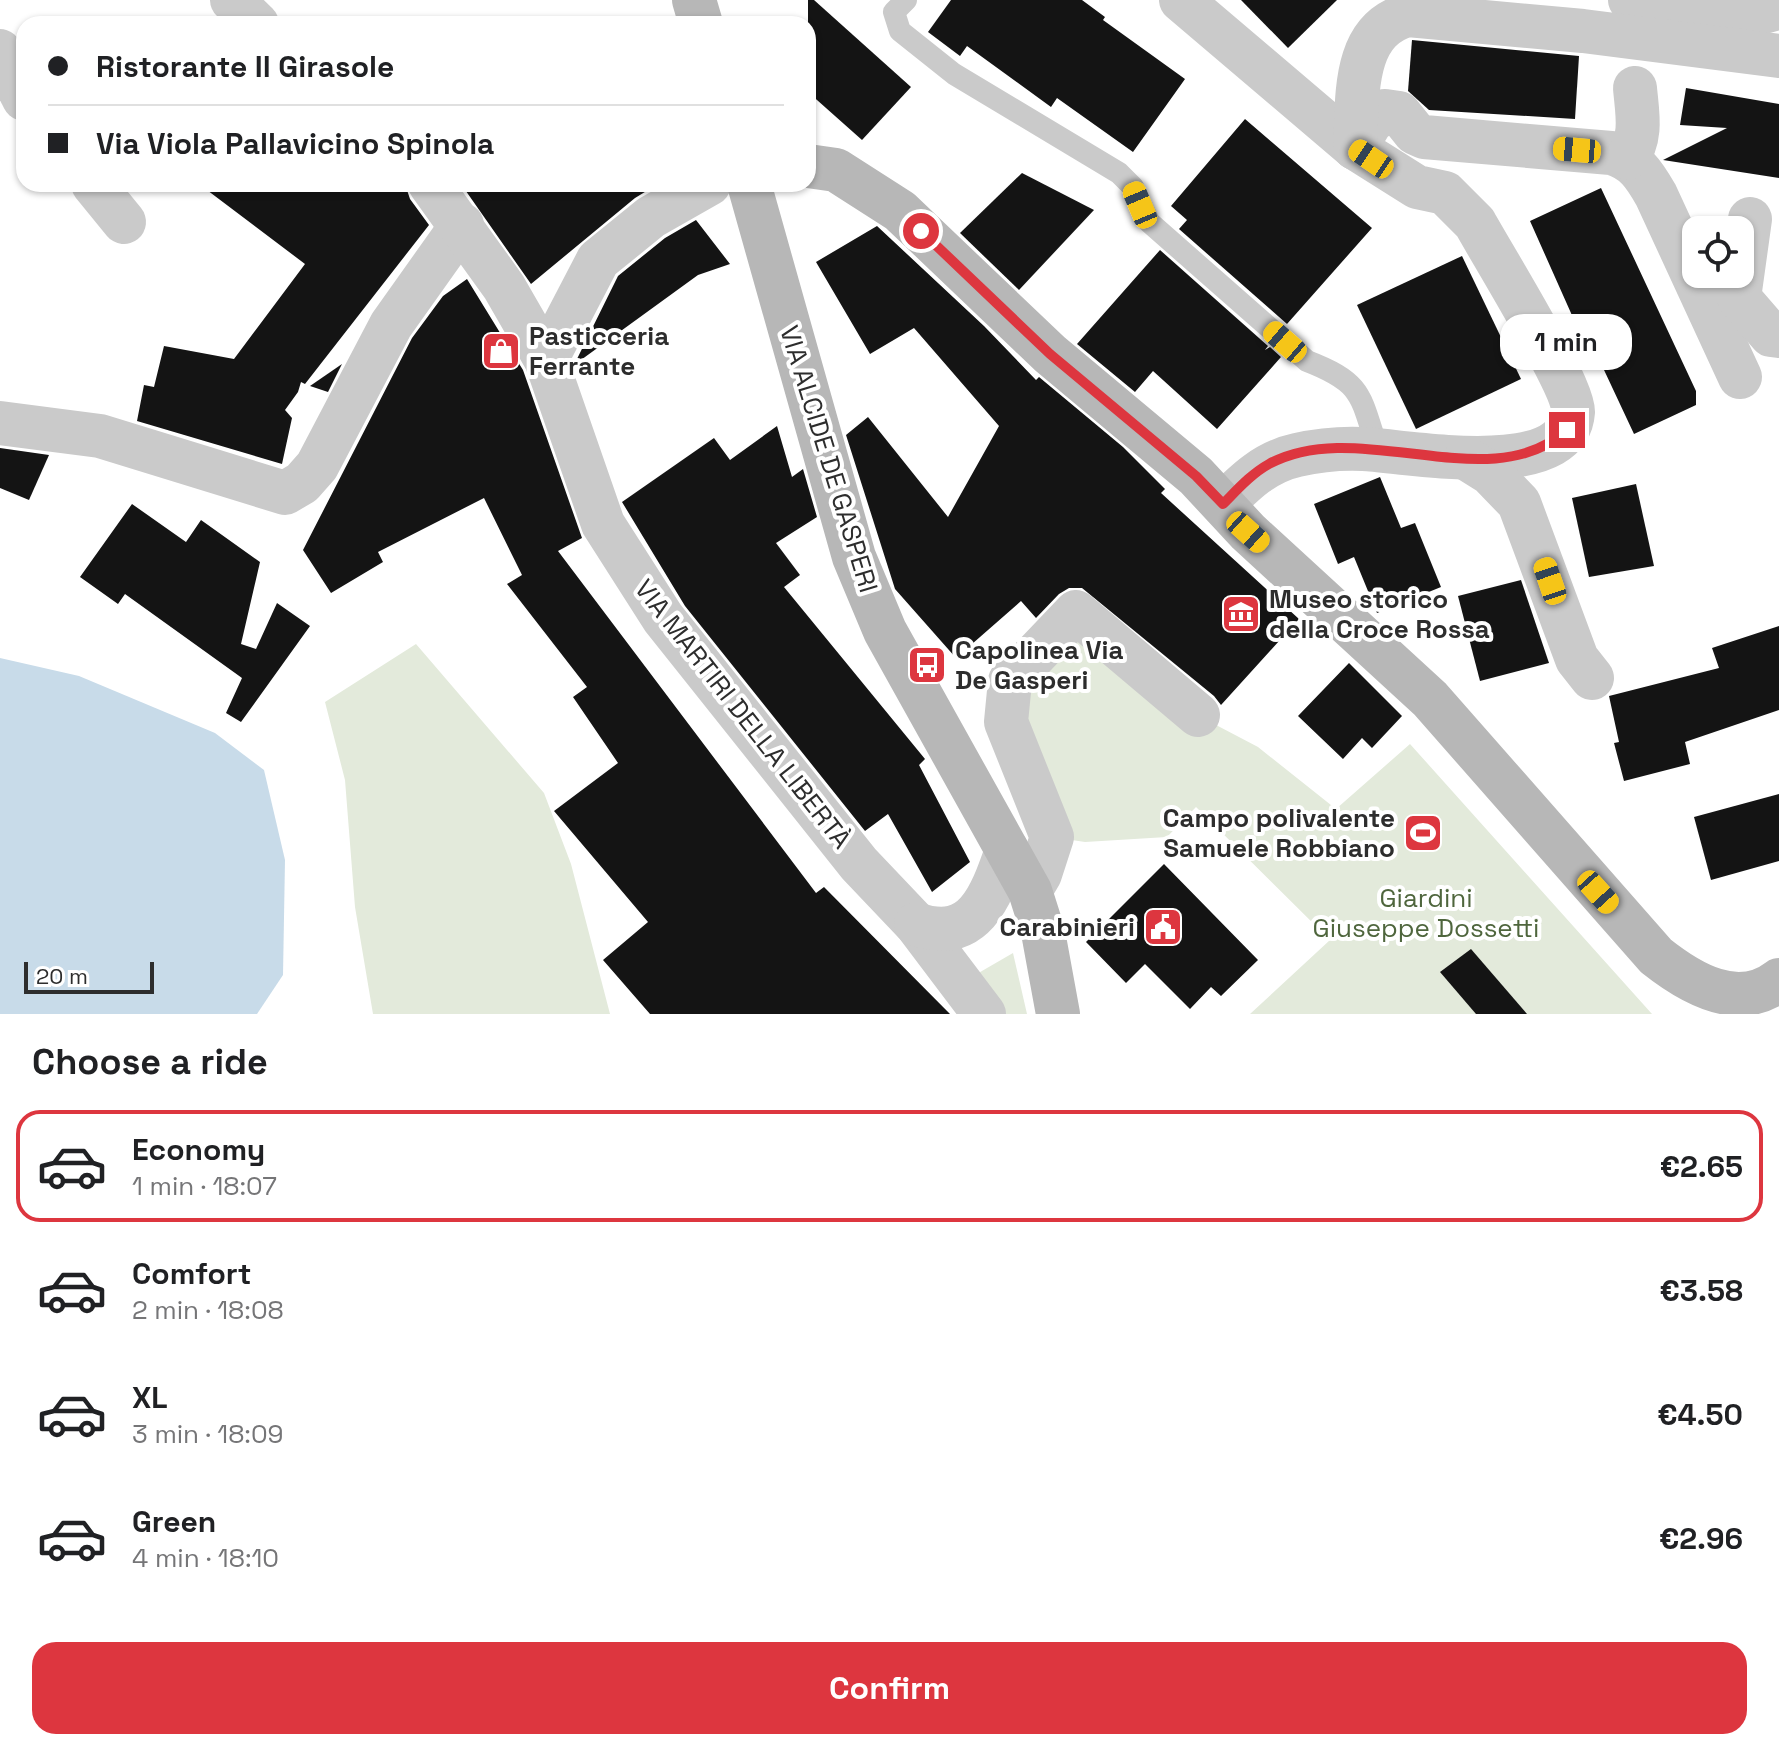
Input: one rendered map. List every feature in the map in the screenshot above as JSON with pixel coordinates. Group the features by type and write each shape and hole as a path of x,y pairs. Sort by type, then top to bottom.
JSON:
{"main road":[{"path":"816,167 836,170 900,211 1050,354 1196,476 1430,699 1656,956 1685,979 1709,991 1758,995"},
{"name":"VIA ALCIDE DE GASPERI","path":"751,192 854,557 885,631 1030,891 1043,932 1058,1014"}],"street":[{"path":"232,0 249,16"},
{"path":"1181,0 1355,148 1417,187 1445,193 1475,223 1562,378 1573,411 1567,430 1553,443 1531,453 1466,458 1326,449 1272,463 1252,475 1223,504"},
{"path":"1630,0 1742,16 1763,15 1779,7"},
{"path":"1355,148 1360,80 1373,35 1392,20 1408,15 1583,31 1779,55"},
{"path":"0,51 16,83"},
{"path":"1627,158 1635,147 1638,135 1635,88"},
{"path":"1355,148 1371,122 1385,111 1399,113 1415,133 1424,137 1611,153 1627,158 1643,172 1656,195 1740,377"},
{"path":"100,192 124,222"},
{"name":"VIA MARTIRI DELLA LIBERTÀ","path":"436,192 504,287 546,360 603,524 663,618 859,864 916,924 984,1014"},
{"path":"546,360 598,260 651,217 695,192"},
{"path":"0,423 100,436 285,493 302,483 317,466 391,325 462,225"},
{"path":"1740,288 1739,298 1771,335 1779,336"},
{"path":"1466,458 1490,473 1519,503 1577,659 1592,678"},
{"path":"1030,891 1040,874 1052,837 1006,722 1010,681 1076,612 1198,715"},
{"path":"916,924 937,931 967,922 989,900 1007,850"}],"lane":[{"path":"906,0 894,12 900,31 954,74 1119,173 1133,187 1149,222 1307,361 1331,371 1358,390 1378,450"}],"green space":[{"name":"Giardini Giuseppe Dossetti","path":"1076,612 1197,715 1258,747 1336,809 1410,744 1652,1014 1250,1014 1330,940 1196,807 1167,837 1085,842 1052,837 1010,681"},
{"path":"416,644 544,793 571,864 610,1014 373,1014 355,907 345,780 325,702"},
{"path":"1013,953 1027,1014 1000,1014 975,975"}],"water":[{"path":"0,658 79,676 215,733 264,770 285,860 283,975 257,1014 0,1014"}],"building":[{"path":"808,0 814,0 911,87 862,140 816,99 816,16 808,16"},
{"path":"951,0 1082,0 1105,17 1103,20 1185,79 1133,152 1057,98 1051,107 967,46 960,56 928,32"},
{"path":"1241,0 1337,0 1288,48"},
{"path":"1412,40 1579,56 1575,119 1429,110 1408,91"},
{"path":"1686,88 1779,104 1779,178 1663,160 1727,128 1680,125"},
{"path":"1245,119 1372,228 1287,324 1179,229 1187,220 1171,206"},
{"path":"1022,173 1094,210 1019,290 960,233"},
{"path":"1601,188 1696,391 1696,405 1634,434 1597,355 1591,358 1530,221"},
{"path":"210,192 408,192 429,225 305,384 301,382 285,410 292,418 282,464 137,421 144,385 154,387 164,346 234,359 305,264"},
{"path":"467,192 645,192 635,198 531,284"},
{"path":"696,220 730,264 698,275 574,365 618,276 665,238"},
{"path":"877,226 984,326 1036,380 1039,377 1123,447 1165,489 1161,493 1299,619 1221,705 1082,588 1069,588 1059,594 1036,618 1021,601 956,658 895,589 846,435 868,417 948,517 999,426 914,328 870,354 816,262"},
{"path":"1160,250 1268,346 1265,350 1270,347 1281,357 1217,429 1153,371 1135,392 1077,344"},
{"path":"1462,256 1521,379 1416,429 1357,305"},
{"path":"467,279 523,370 582,538 558,551 816,893 824,887 950,1014 650,1014 603,960 648,922 554,811 618,763 573,697 587,687 507,584 522,575 484,498 378,552 383,562 331,593 303,550 412,338 443,296"},
{"path":"342,364 328,392 310,386"},
{"path":"777,426 792,477 803,469 817,517 776,543 800,575 784,587 925,759 919,765 970,862 932,892 888,814 865,831 685,606 622,502 714,438 730,460"},
{"path":"0,448 49,455 29,500 0,488"},
{"path":"1380,477 1401,528 1415,523 1441,587 1377,613 1354,557 1338,564 1314,504"},
{"path":"1636,484 1654,566 1589,577 1572,498"},
{"path":"132,504 186,542 201,520 260,562 241,644 256,649 277,603 310,626 241,722 226,713 242,678 125,594 118,604 80,577"},
{"path":"1521,580 1549,663 1480,681 1458,596"},
{"path":"1779,626 1779,710 1685,742 1690,764 1624,781 1614,743 1619,742 1609,696 1719,668 1712,648"},
{"path":"1349,663 1402,716 1372,748 1362,738 1343,759 1298,716"},
{"path":"1779,794 1779,861 1711,880 1694,817"},
{"name":"Carabinieri","path":"1164,864 1258,960 1221,996 1211,987 1190,1009 1145,964 1126,983 1086,942"},
{"path":"1471,949 1527,1014 1476,1014 1440,972"}],"place":[{"name":"Pasticceria Ferrante","path":"501,351"},
{"name":"Museo storico della Croce Rossa","path":"1241,614"},
{"name":"Capolinea Via De Gasperi","path":"927,665"},
{"name":"Campo polivalente Samuele Robbiano","path":"1423,833"},
{"name":"Carabinieri","path":"1163,927"}],"route":[{"path":"921,231 1050,354 1196,476 1223,504 1252,475 1294,455 1326,449 1358,448 1466,458 1500,457 1531,453 1553,443 1567,430"}]}
